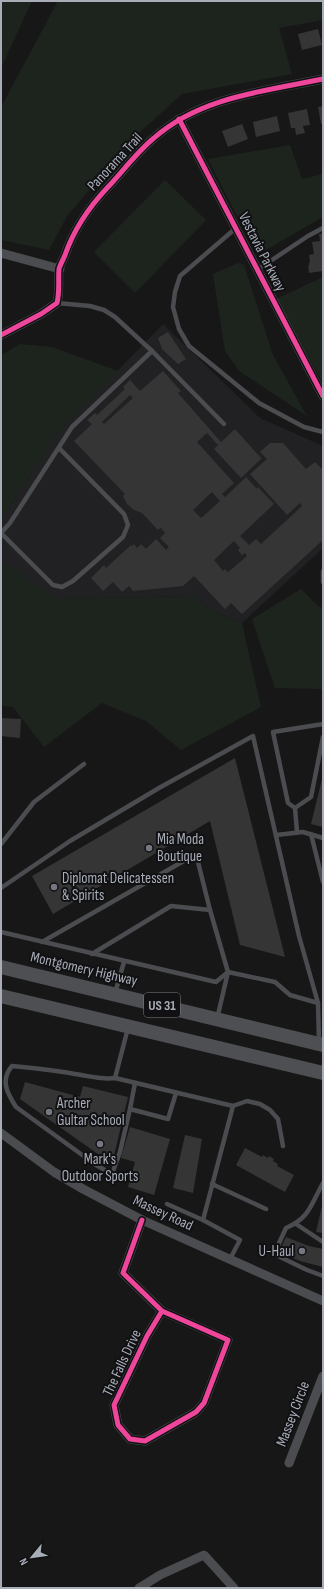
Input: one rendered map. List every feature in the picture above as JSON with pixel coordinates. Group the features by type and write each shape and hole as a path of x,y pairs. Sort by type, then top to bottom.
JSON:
{"main road":[{"name":"Montgomery Highway","path":"1,967 321,1044"},
{"name":"US 31","path":"1,996 323,1073"}],"street":[{"name":"Panorama Trail","path":"57,303 59,294 60,269 72,236 99,197 153,138 179,119 203,107 228,98 323,79"},
{"name":"Vestavia Parkway","path":"179,119 323,396"},
{"path":"1,253 60,269"},
{"path":"1,335 41,314 57,303"},
{"name":"Massey Road","path":"1,1133 54,1172 142,1220 323,1301"},
{"name":"The Falls Drive","path":"142,1220 123,1273 162,1311 228,1340 204,1403 196,1412 145,1441 130,1439 118,1425 114,1405 147,1336 162,1311"},
{"name":"Massey Circle","path":"289,1463 323,1376"},
{"path":"139,1588 160,1575 204,1554 234,1588"}],"lane":[{"path":"236,228 180,276 175,292 173,307 179,329 189,346 259,403 304,426 323,432"},
{"path":"257,270 308,236 323,228"},
{"path":"57,303 90,306 104,310 115,317 152,350 224,424"},
{"path":"58,448 124,514 128,525 123,537 73,581 62,587 53,585 1,533 10,524 58,448 72,427 152,350"},
{"path":"323,571 323,582"},
{"path":"296,808 288,803 273,732 323,724"},
{"path":"1,888 70,841 159,788 253,736 299,936 318,1003 321,1044"},
{"path":"296,808 311,797 323,737"},
{"path":"1,844 34,802 84,764"},
{"path":"296,808 297,832"},
{"path":"276,835 303,832 323,838"},
{"path":"311,834 323,882"},
{"path":"42,942 196,854 228,972 217,1019"},
{"path":"92,954 171,906 210,910"},
{"path":"1,932 124,962 216,982 228,972"},
{"path":"114,994 124,962"},
{"path":"228,972 275,982 290,995 318,1003"},
{"path":"115,1078 128,1026"},
{"path":"135,1083 120,1152 112,1174 84,1156 16,1107 8,1096 5,1083 6,1073 12,1066 76,1074 104,1080 115,1078 233,1106 247,1101 260,1104 270,1110 278,1119 283,1146"},
{"path":"130,1109 168,1119 176,1093"},
{"path":"203,1220 233,1106"},
{"path":"323,1183 322,1188 306,1216 296,1224 286,1228 274,1254 323,1276"},
{"path":"212,1184 266,1209"},
{"path":"167,1204 203,1220 240,1240 230,1259"},
{"path":"296,1224 323,1242"}],"shaded area":[{"path":"1,1 32,1 1,68"},
{"path":"58,1 323,1 323,20 279,28 292,74 182,94 139,133 67,216 49,250 1,240 1,107"},
{"path":"290,145 302,179 323,174 323,217 257,255 208,159"},
{"path":"165,180 206,220 135,293 94,252"},
{"path":"238,263 244,265 273,355 307,416 239,371 225,351 213,274"},
{"path":"323,277 323,383 276,299"},
{"path":"163,324 260,418 323,446 323,548 242,623 215,612 194,596 55,599 1,560 1,519 58,432"},
{"path":"20,344 52,347 118,371 58,432 1,519 1,355"},
{"path":"1,560 56,599 194,596 215,612 242,623 261,707 181,750 146,721 102,703 44,747 13,707 1,706"},
{"path":"301,589 318,606 323,608 323,689 275,688 252,619"}],"building":[{"path":"318,29 322,45 302,50 298,34"},
{"path":"323,106 323,124 321,124 318,107"},
{"path":"307,109 310,125 303,126 305,133 296,135 295,128 291,128 288,113"},
{"path":"277,116 280,131 256,137 253,122"},
{"path":"242,124 248,139 228,147 222,131"},
{"path":"323,233 323,271 309,273 309,255 314,254 312,242 320,241 319,234"},
{"path":"168,332 186,359 178,364 162,349 158,338"},
{"path":"163,371 181,391 178,393 221,442 235,429 262,458 241,478 214,449 218,445 207,433 197,442 234,483 222,494 225,497 246,477 274,504 240,536 249,545 256,539 261,544 302,506 300,503 287,515 250,474 267,459 260,452 270,443 283,443 306,469 315,462 323,470 323,540 242,614 231,603 225,609 194,576 183,586 133,591 129,586 122,592 113,582 103,591 91,578 104,565 106,568 131,545 132,546 134,544 137,548 141,544 146,549 156,539 166,550 169,547 160,538 165,533 161,528 158,530 142,513 134,510 127,504 123,496 125,494 74,441 92,424 87,420 95,413 97,415 125,389 123,387 130,380 140,391","holes":["130,395 133,398 104,424 102,422","212,492 220,501 201,518 193,510","234,541 240,548 238,550 242,555 245,553 247,556 226,574 228,572 225,569 223,571 214,560"]},
{"path":"1,718 21,719 20,738 1,736"},
{"path":"235,758 285,957 240,945 210,821 53,914 32,876"},
{"path":"323,779 323,827 311,824"},
{"name":"Mark's Outdoor Sports","path":"25,1082 80,1097 83,1086 128,1097 112,1164 20,1099"},
{"path":"130,1127 170,1139 154,1195 128,1187 135,1162 121,1158"},
{"path":"185,1135 202,1139 193,1193 173,1188"},
{"path":"245,1148 262,1157 263,1155 268,1158 269,1156 278,1164 277,1166 294,1175 285,1192 236,1165"},
{"name":"U-Haul","path":"323,1206 323,1233 316,1232"},
{"name":"U-Haul","path":"286,1237 309,1246 323,1249 323,1267 300,1261 279,1252"}],"cycle path":[{"path":"1,335 41,314 57,303 59,269 78,227 88,210 136,155 154,138 172,124 212,104 256,92 323,79"},
{"path":"179,119 323,396"},
{"path":"142,1220 123,1273 162,1311 147,1336 114,1405 118,1425 130,1439 145,1441 196,1412 204,1403 228,1340 162,1311"}],"place":[{"name":"Mia Moda Boutique","path":"149,848"},
{"name":"Diplomat Delicatessen & Spirits","path":"54,887"},
{"name":"Archer Gultar School","path":"49,1112"},
{"name":"Mark's Outdoor Sports","path":"100,1144"},
{"name":"U-Haul","path":"302,1251"}]}
